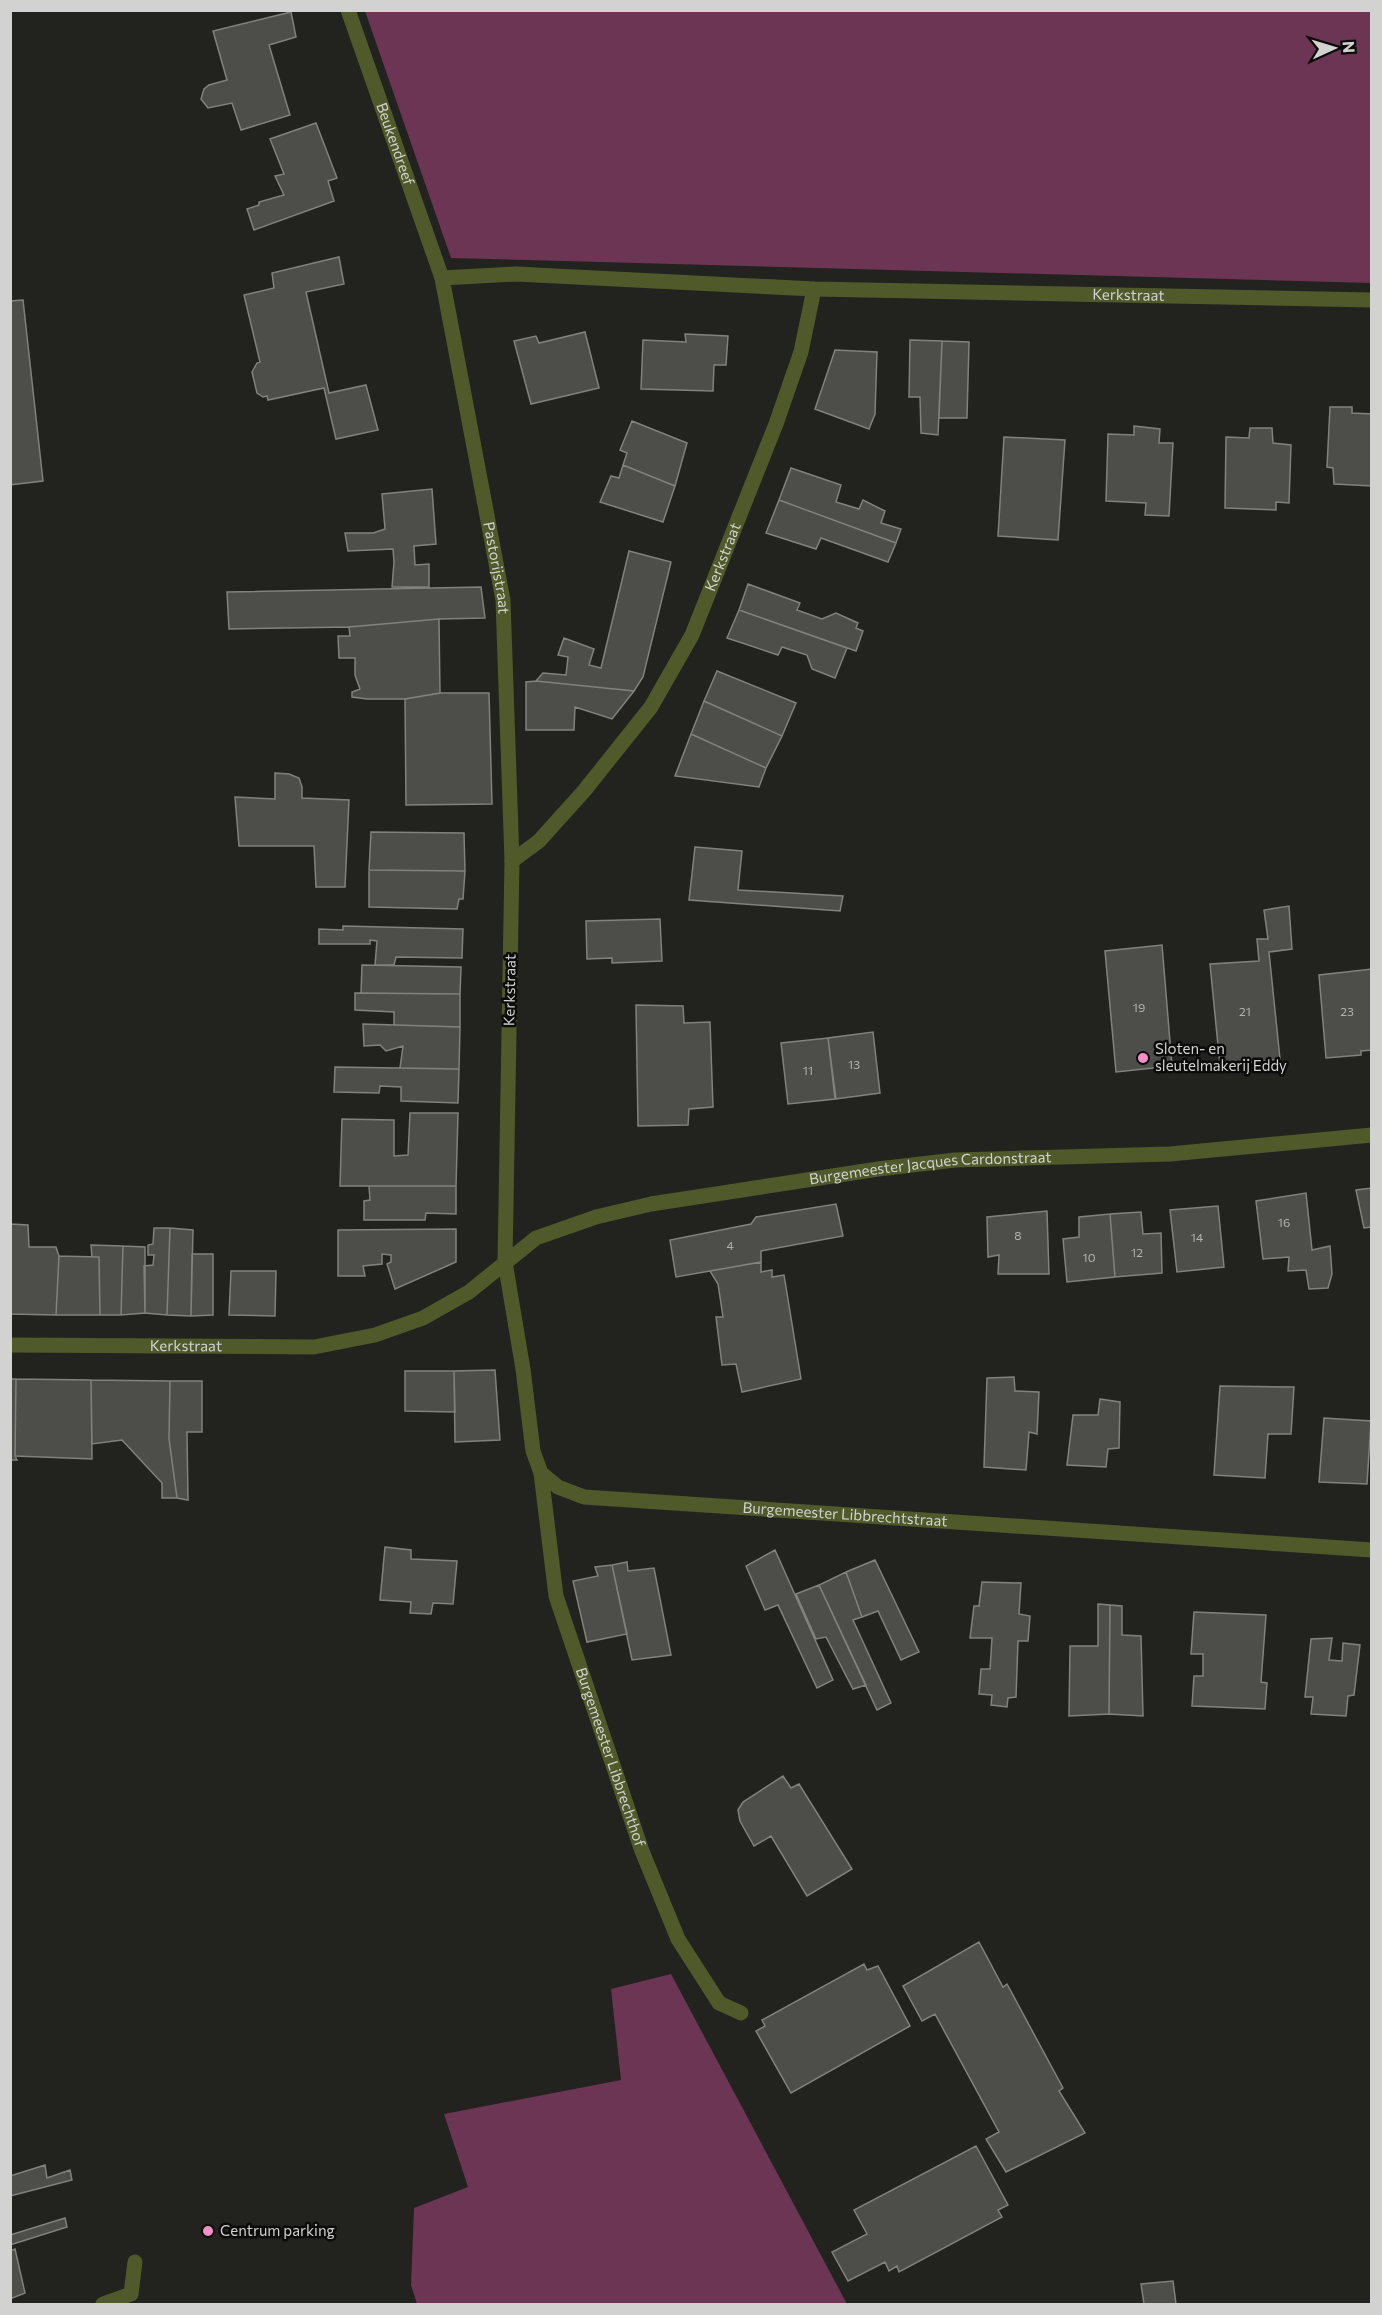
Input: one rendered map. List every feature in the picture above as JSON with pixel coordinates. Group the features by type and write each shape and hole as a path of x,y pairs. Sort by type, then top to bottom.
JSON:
{"street":[{"name":"Beukendreef","path":"348,10 442,278"},
{"name":"Kerkstraat","path":"442,278 516,274 813,289 1371,300"},
{"name":"Pastorijstraat","path":"442,278 503,600 512,861"},
{"name":"Kerkstraat","path":"10,1345 314,1347 375,1335 423,1318 469,1292 505,1262 512,861 539,841 584,791 651,707 692,635 776,424 801,352 813,289"},
{"name":"Burgemeester Jacques Cardonstraat","path":"505,1262 536,1238 596,1217 651,1204 878,1169 955,1160 1170,1154 1371,1135"},
{"path":"505,1262 523,1369 533,1451 541,1473"},
{"name":"Burgemeester Libbrechtstraat","path":"541,1473 558,1487 584,1497 1371,1550"},
{"name":"Burgemeester Libbrechthof","path":"541,1473 556,1596 642,1851 684,1948 719,2004 741,2013"},
{"path":"102,2304 131,2294 135,2262"}],"shaded area":[{"path":"365,11 1371,11 1371,283 451,258"},
{"path":"671,1974 847,2304 417,2304 411,2285 414,2208 468,2187 444,2114 621,2080 611,1989"}],"building":[{"path":"291,12 296,37 269,45 290,115 241,130 232,103 208,108 201,99 204,89 209,85 227,80 213,31"},
{"path":"316,123 337,178 328,181 334,201 254,230 247,209 259,205 259,202 284,195 275,176 284,174 270,139"},
{"path":"339,257 344,284 306,292 329,393 366,385 378,430 336,439 324,388 268,400 267,396 263,397 257,393 252,372 260,362 244,295 274,288 272,273"},
{"path":"23,300 43,481 10,485 10,301"},
{"path":"585,332 599,388 531,404 514,341 536,336 539,343"},
{"path":"685,334 728,336 726,365 714,365 713,391 641,389 643,340 686,342"},
{"path":"910,340 942,341 938,435 921,433 920,397 909,397"},
{"path":"942,341 969,342 967,418 939,418"},
{"path":"835,350 877,352 875,414 869,429 815,409"},
{"path":"1330,407 1352,407 1352,413 1372,414 1372,486 1334,484 1333,468 1327,467"},
{"path":"632,421 687,443 675,486 623,465 627,453 620,450"},
{"path":"1134,426 1160,429 1159,443 1173,443 1169,516 1145,515 1146,503 1106,501 1108,434 1134,435"},
{"path":"1250,428 1272,428 1273,443 1291,445 1289,503 1276,502 1276,510 1225,508 1226,437 1249,438"},
{"path":"1004,437 1065,440 1058,540 998,536"},
{"path":"623,465 675,486 663,522 600,502 611,476 619,478"},
{"path":"791,468 841,485 836,502 859,509 863,500 885,511 881,523 901,529 896,543 779,500"},
{"path":"432,489 436,544 414,546 415,565 429,564 429,587 392,587 393,549 348,551 345,533 373,533 385,529 382,494"},
{"path":"779,500 896,543 888,562 821,538 816,549 766,533"},
{"path":"629,551 671,562 643,677 634,691 536,681 543,673 566,675 568,657 558,655 564,638 594,649 589,665 601,668"},
{"path":"748,584 800,603 797,610 822,619 836,613 858,623 856,628 863,631 856,651 739,610"},
{"path":"481,587 485,618 439,619 349,627 229,629 227,592"},
{"path":"739,610 847,648 835,678 812,669 807,655 782,647 778,655 727,638"},
{"path":"439,619 440,693 405,699 352,697 352,692 360,689 355,675 355,658 339,658 338,636 350,636 349,627"},
{"path":"717,671 796,703 782,736 704,701"},
{"path":"536,681 634,691 612,719 575,707 574,730 526,730 526,682"},
{"path":"440,693 489,693 492,804 406,805 405,699"},
{"path":"704,701 782,736 766,768 691,734"},
{"path":"691,734 766,768 759,787 675,776"},
{"path":"275,773 289,774 299,778 302,798 349,800 345,887 316,887 314,846 239,846 235,797 275,799"},
{"path":"371,832 464,833 465,871 369,870"},
{"path":"695,847 742,851 738,890 843,896 840,911 689,900"},
{"path":"369,870 465,871 463,899 459,899 457,909 369,907"},
{"path":"1289,906 1292,949 1269,952 1280,1059 1220,1066 1210,964 1259,961 1257,939 1268,939 1264,910"},
{"path":"660,919 662,961 612,963 612,958 587,959 586,921"},
{"path":"343,926 463,929 462,958 396,957 394,965 375,965 377,941 370,940 370,944 319,944 319,929 343,930"},
{"path":"1162,945 1172,1066 1116,1072 1105,951"},
{"path":"362,965 461,967 460,994 361,993"},
{"path":"1372,969 1372,1050 1361,1051 1361,1055 1326,1058 1319,975"},
{"path":"355,993 460,994 460,1027 394,1025 394,1012 355,1010"},
{"path":"636,1005 683,1006 684,1023 710,1022 713,1107 689,1109 688,1125 638,1126"},
{"path":"363,1024 460,1027 459,1069 400,1068 403,1046 386,1051 380,1045 364,1046"},
{"path":"873,1032 880,1093 836,1099 828,1038"},
{"path":"828,1038 835,1099 788,1104 781,1043"},
{"path":"335,1067 459,1069 458,1103 401,1101 401,1087 380,1086 379,1093 334,1092"},
{"path":"410,1113 458,1113 456,1186 340,1186 342,1119 394,1120 394,1156 408,1155"},
{"path":"369,1186 456,1186 456,1214 426,1213 425,1220 364,1220 364,1201 370,1200"},
{"path":"1372,1188 1372,1227 1364,1228 1356,1190"},
{"path":"1306,1193 1312,1250 1330,1246 1332,1274 1328,1288 1309,1289 1306,1270 1288,1271 1289,1257 1263,1259 1256,1201"},
{"path":"836,1204 843,1236 761,1251 761,1262 676,1277 670,1240 751,1224 756,1217"},
{"path":"1218,1206 1224,1267 1177,1272 1170,1210"},
{"path":"1047,1211 1049,1274 998,1274 999,1255 988,1257 987,1217"},
{"path":"1141,1212 1143,1234 1161,1233 1162,1273 1115,1277 1110,1214"},
{"path":"1110,1214 1115,1277 1067,1282 1063,1239 1079,1237 1079,1217"},
{"path":"10,1224 28,1225 29,1247 56,1247 59,1256 56,1315 10,1314"},
{"path":"154,1228 170,1228 167,1315 145,1313 144,1266 153,1265 154,1255 148,1255 148,1245 153,1244"},
{"path":"170,1228 193,1230 191,1316 167,1315"},
{"path":"456,1229 456,1262 395,1289 387,1264 391,1262 391,1255 382,1254 382,1264 363,1266 365,1276 338,1276 338,1230"},
{"path":"91,1245 123,1246 121,1315 100,1315 99,1257 92,1257"},
{"path":"123,1246 145,1247 145,1313 121,1315"},
{"path":"192,1254 213,1254 213,1315 191,1316"},
{"path":"59,1256 99,1257 100,1315 56,1315"},
{"path":"761,1262 761,1272 772,1270 772,1277 784,1275 801,1379 742,1392 736,1364 722,1365 716,1317 723,1317 718,1284 710,1271"},
{"path":"231,1271 276,1271 275,1316 229,1315"},
{"path":"495,1370 500,1440 455,1442 454,1371"},
{"path":"405,1371 454,1371 455,1412 405,1411"},
{"path":"1014,1377 1015,1391 1039,1392 1037,1434 1029,1432 1026,1470 984,1467 987,1378"},
{"path":"10,1379 16,1379 15,1456 17,1460 10,1460"},
{"path":"16,1379 91,1380 92,1459 15,1456"},
{"path":"91,1380 170,1381 169,1439 177,1498 162,1498 162,1483 122,1440 92,1444"},
{"path":"170,1381 202,1381 202,1432 187,1432 188,1500 177,1498 169,1439"},
{"path":"1220,1386 1294,1387 1291,1434 1268,1434 1265,1478 1214,1475"},
{"path":"1100,1399 1120,1402 1119,1448 1108,1449 1106,1467 1067,1465 1073,1415 1098,1415"},
{"path":"1324,1418 1371,1421 1367,1484 1319,1482"},
{"path":"385,1547 411,1550 411,1559 457,1561 453,1604 433,1603 431,1614 410,1613 411,1602 380,1600"},
{"path":"775,1550 833,1680 817,1688 778,1605 765,1610 746,1566"},
{"path":"875,1560 919,1652 901,1660 878,1611 862,1617 846,1572"},
{"path":"627,1562 628,1571 654,1568 671,1655 632,1660 612,1565"},
{"path":"612,1565 627,1634 587,1642 573,1581 598,1576 595,1567"},
{"path":"846,1572 862,1617 853,1620 891,1703 877,1710 819,1585"},
{"path":"982,1582 1021,1583 1019,1614 1030,1616 1028,1641 1018,1641 1016,1697 1008,1698 1007,1707 991,1705 992,1695 979,1694 981,1669 990,1669 992,1638 970,1638 974,1606 979,1606"},
{"path":"819,1585 866,1685 853,1689 826,1637 816,1639 796,1594"},
{"path":"1098,1604 1110,1605 1109,1714 1069,1716 1070,1646 1098,1646"},
{"path":"1110,1605 1122,1606 1122,1635 1141,1636 1143,1716 1109,1714"},
{"path":"1194,1612 1266,1615 1261,1682 1267,1683 1265,1709 1192,1706 1194,1676 1203,1676 1203,1654 1191,1654"},
{"path":"1332,1638 1329,1660 1342,1661 1343,1643 1360,1645 1354,1695 1348,1696 1346,1716 1311,1714 1313,1697 1305,1697 1311,1639"},
{"path":"783,1776 791,1788 799,1784 852,1869 807,1896 771,1836 754,1846 740,1821 738,1810 743,1802"},
{"path":"979,1942 1003,1987 1007,1984 1063,2088 1059,2091 1085,2133 1006,2172 986,2139 999,2132 935,2014 922,2021 903,1986"},
{"path":"864,1964 867,1970 878,1966 910,2026 791,2093 756,2031 765,2026 762,2020"},
{"path":"976,2146 1008,2205 998,2210 1002,2217 899,2272 897,2266 889,2271 885,2262 848,2281 832,2252 867,2234 854,2210"},
{"path":"45,2165 47,2178 70,2170 72,2180 10,2196 10,2176"},
{"path":"65,2218 67,2227 10,2245 10,2235"},
{"path":"15,2249 25,2293 10,2299 10,2251"},
{"path":"1173,2281 1176,2304 1144,2304 1141,2284"}],"place":[{"name":"Sloten- en sleutelmakerij Eddy","path":"1143,1058"},
{"name":"Centrum parking","path":"208,2231"}]}
